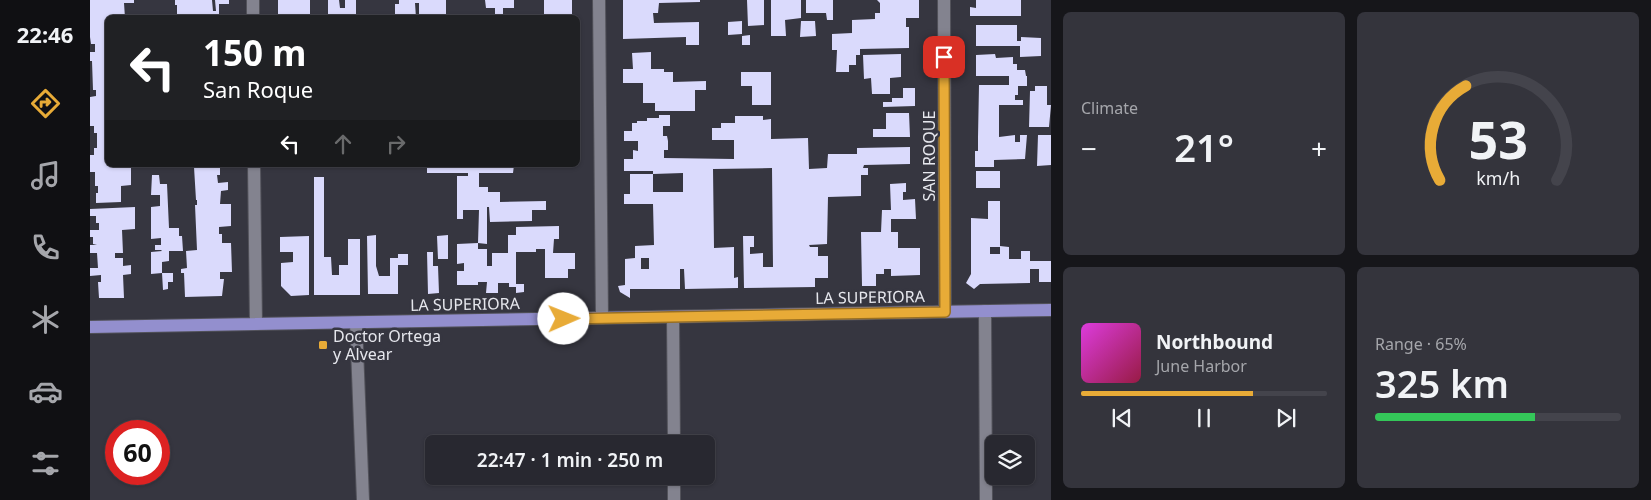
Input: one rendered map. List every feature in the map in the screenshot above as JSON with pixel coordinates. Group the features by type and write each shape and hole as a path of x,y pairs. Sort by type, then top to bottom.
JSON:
{"main road":[{"name":"LA SUPERIORA","path":"90,328 1051,310"}],"street":[{"path":"253,0 253,15"},
{"path":"599,0 602,318"},
{"name":"SAN ROQUE","path":"944,0 945,312"},
{"path":"254,167 256,324"},
{"path":"985,311 986,500"},
{"path":"673,316 674,435"},
{"path":"356,322 363,500"},
{"path":"674,485 674,500"}],"building":[{"path":"90,0 134,0 134,3 124,3 125,15 105,15 105,167 131,167 131,185 121,186 121,202 96,203 98,186 95,186 95,172 90,172 90,155 94,155 94,148 97,148 97,133 94,133 94,126 90,126 90,97 96,96 96,90 93,90 92,61 90,61 90,52 95,52 95,44 91,44"},
{"path":"175,0 212,0 213,11 216,11 215,0 229,0 229,4 219,4 219,15 177,15 177,5 175,5"},
{"path":"278,0 310,0 310,15 278,15"},
{"path":"328,0 339,0 340,8 345,8 345,0 356,0 356,14 328,15"},
{"path":"399,0 446,0 446,15 419,15 419,3 415,3 416,15 395,15 395,4 399,4"},
{"path":"485,0 514,0 514,8 503,8 503,15 495,15 495,8 486,8"},
{"path":"544,0 572,0 572,15 544,15"},
{"path":"623,0 700,0 700,2 659,3 658,13 653,13 654,23 699,22 699,45 686,45 686,37 623,39"},
{"path":"747,0 764,0 764,25 748,26"},
{"path":"771,0 801,0 801,18 785,20 786,36 771,36"},
{"path":"806,0 833,0 833,20 827,20 826,13 806,13"},
{"path":"877,0 919,0 919,18 906,18 906,27 909,27 909,48 860,49 860,55 856,55 856,65 849,65 849,72 836,72 837,50 832,50 832,34 852,33 852,20 875,19 875,13 880,13 880,3"},
{"path":"976,0 1021,0 1021,16 970,16 970,7 976,8"},
{"path":"742,21 742,34 728,35 728,22"},
{"path":"801,21 815,21 816,36 800,37"},
{"path":"976,25 1017,25 1017,41 1021,41 1021,37 1041,38 1041,56 1020,57 1020,46 976,46"},
{"path":"750,35 750,45 742,45 742,36"},
{"path":"651,52 651,69 664,69 664,72 673,72 673,82 706,81 706,90 695,90 695,111 655,111 655,103 643,103 643,83 623,83 623,69 633,69 632,53"},
{"path":"901,54 901,77 890,78 890,94 872,94 871,78 864,79 863,55"},
{"path":"995,54 996,58 1013,57 1013,64 1017,64 1017,70 1025,70 1027,76 1027,86 1018,86 1018,95 1015,95 1015,100 1023,100 1023,105 999,105 999,137 1015,135 1015,142 1020,142 1020,135 1027,135 1025,159 994,160 994,167 975,167 975,151 978,151 979,85 1009,85 1009,76 976,76 976,55"},
{"path":"741,72 771,72 771,105 752,105 752,86 741,86"},
{"path":"1035,86 1047,86 1047,105 1051,105 1049,127 1029,127 1030,91 1035,91"},
{"path":"903,88 915,88 915,106 883,107 883,102 892,102 892,98 903,98"},
{"path":"886,113 909,113 910,137 873,137 873,129 886,129"},
{"path":"659,115 670,115 670,126 663,126 663,136 667,136 668,141 668,150 664,150 664,158 734,159 734,140 712,140 712,128 721,128 721,123 735,123 735,116 763,116 763,120 771,119 771,139 808,138 809,169 827,168 828,154 857,154 857,148 910,147 910,164 864,165 863,168 868,168 868,175 861,175 861,196 828,197 827,244 809,245 810,247 818,247 818,256 828,256 828,278 815,278 815,287 744,288 743,236 754,236 754,247 750,247 750,254 763,253 763,267 773,267 772,168 713,169 714,248 734,247 734,278 738,277 738,288 685,289 684,269 680,269 680,289 630,289 630,298 620,292 618,286 625,285 625,259 635,258 635,246 654,245 653,204 624,204 624,194 630,194 630,174 653,174 653,171 624,171 624,159 633,159 633,150 638,151 638,141 624,141 624,131 632,131 632,123 647,121 647,118 659,118","holes":["683,173 683,192 653,192 653,174","641,258 649,258 649,269 641,269"]},
{"path":"1038,135 1051,135 1051,165 1037,166"},
{"path":"194,167 220,167 220,175 217,175 218,183 228,182 228,190 221,191 220,204 231,204 231,226 219,227 219,234 222,234 222,243 231,243 232,272 220,272 220,279 224,279 222,296 185,297 184,273 181,273 181,269 187,268 186,251 197,250"},
{"path":"427,167 514,167 513,173 479,173 479,187 488,187 488,192 500,192 500,202 546,201 546,210 532,210 532,221 490,222 489,207 487,207 487,244 478,243 479,210 463,210 463,219 457,219 457,176 468,176 468,173 427,173"},
{"path":"976,171 1000,171 1000,188 976,188"},
{"path":"152,175 159,175 160,184 167,184 169,228 179,228 179,236 182,236 183,251 169,251 169,261 162,262 162,273 151,274 151,252 162,251 155,250 155,245 161,245 161,238 151,239 151,207 160,206 160,195 151,195"},
{"path":"314,177 324,177 324,257 331,257 332,275 339,275 339,265 348,265 348,239 360,239 360,295 314,295"},
{"path":"906,183 906,192 903,192 903,200 915,199 916,219 891,219 891,232 898,232 898,248 920,248 920,275 891,276 891,269 884,269 884,274 876,274 876,286 862,286 861,232 881,232 882,210 891,210 890,184"},
{"path":"988,201 1000,201 1000,246 1009,247 1009,259 1021,259 1021,251 1030,251 1030,261 1051,261 1051,282 1039,282 1039,269 1030,269 1030,283 980,284 974,289 966,283 971,274 971,218 988,219","holes":["990,247 1000,247 1000,254 990,254"]},
{"path":"135,207 135,229 122,230 123,253 115,253 115,258 123,258 123,266 131,265 131,274 123,275 124,298 99,298 98,282 101,282 101,275 90,276 90,268 98,268 97,253 90,253 90,245 97,245 93,244 90,230 99,230 99,223 96,223 96,216 90,216 90,209"},
{"path":"559,226 559,239 554,239 553,253 575,253 575,269 568,269 568,278 545,278 545,249 536,249 536,252 516,252 516,284 524,284 524,292 516,293 516,287 509,287 509,283 498,283 498,293 486,293 487,282 478,282 478,285 457,285 457,271 464,271 464,263 457,264 457,244 478,243 478,249 487,249 487,266 492,266 492,253 508,253 508,235 516,235 516,227"},
{"path":"376,235 376,266 379,276 390,276 390,258 398,258 398,254 408,254 408,265 398,265 398,294 368,294 367,236"},
{"path":"448,235 448,259 438,259 437,236"},
{"path":"309,236 309,295 291,296 281,286 281,263 293,262 293,252 280,252 280,237"},
{"path":"427,252 433,252 433,266 438,266 439,293 428,294"},
{"path":"162,273 173,273 173,282 168,282 168,289 163,290"}],"place":[{"name":"Doctor Ortega y Alvear","path":"323,345"}],"route":[{"path":"564,319 945,312 944,57"}]}
